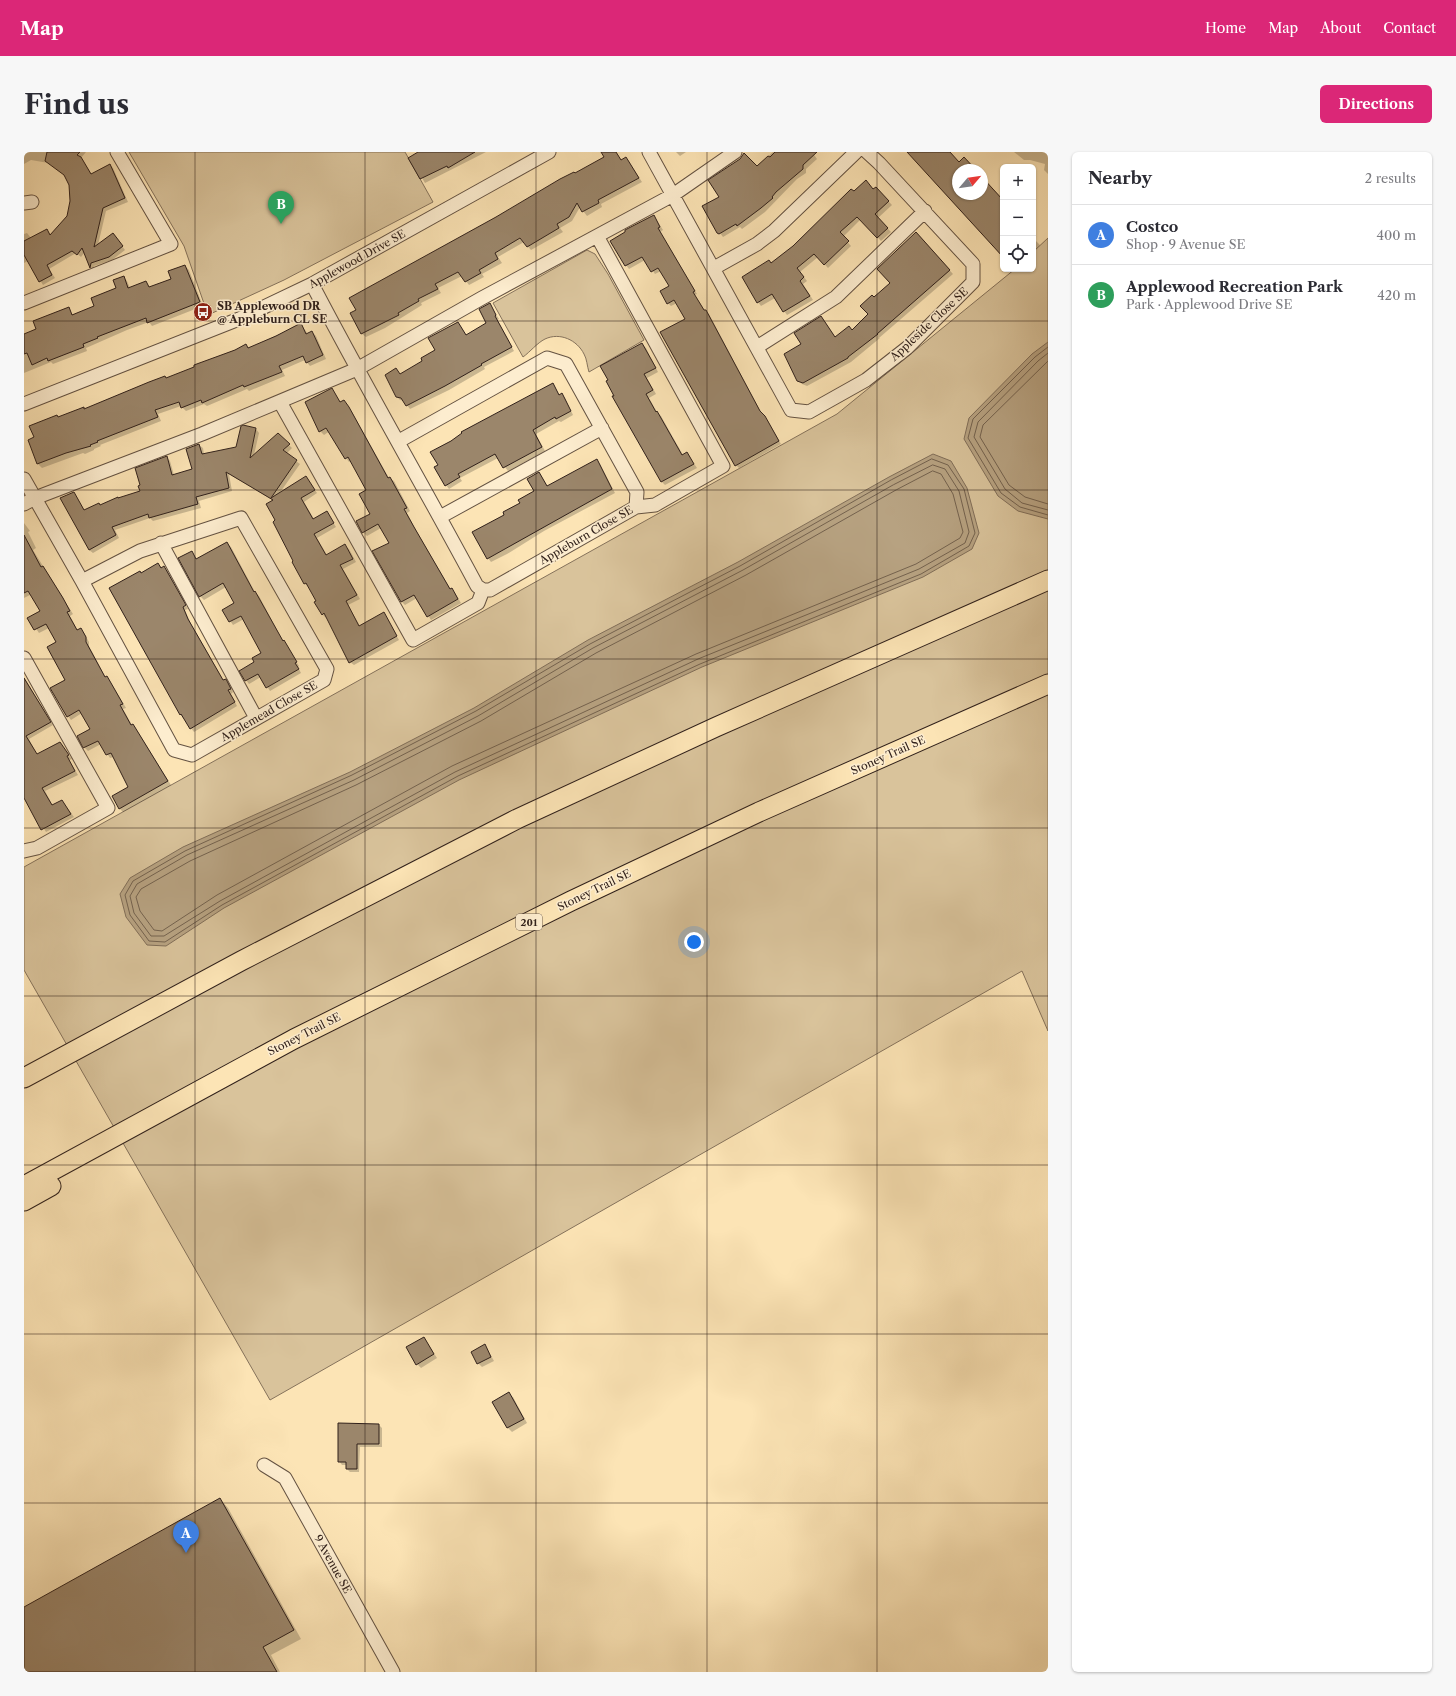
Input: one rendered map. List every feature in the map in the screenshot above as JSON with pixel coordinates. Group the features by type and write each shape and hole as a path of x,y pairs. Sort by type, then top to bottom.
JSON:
{"highway":[{"path":"24,1078 241,962 517,819 716,727 1048,580"},
{"name":"Stoney Trail SE","path":"24,1186 294,1039 571,901 759,812 1048,684"},
{"path":"24,1201 131,1141 151,1118"}],"street":[{"path":"24,303 171,244 117,152"},
{"name":"Applewood Drive SE","path":"24,404 239,319 312,284 549,152"},
{"name":"Appleside Close SE","path":"650,152 791,410 809,412 866,380 907,348 973,282 973,264 925,211 867,152"},
{"path":"30,501 202,434 358,369 482,298 673,195 735,152"},
{"path":"714,268 757,244 774,231 856,152"},
{"path":"757,347 836,297 925,211"},
{"path":"597,236 723,466 655,505 636,508"},
{"path":"280,402 413,640 478,603 483,590 477,586 312,284"},
{"name":"Appleburn Close SE","path":"399,441 547,358 566,364 637,492 636,508 490,590 483,590"},
{"path":"440,517 602,428"},
{"name":"Applemead Close SE","path":"24,478 30,501 82,581 174,750 192,756 324,680 327,669 241,518 140,551 82,581"},
{"path":"161,543 256,718"},
{"path":"24,658 108,808 37,848 24,851"},
{"name":"9 Avenue SE","path":"264,1465 285,1478 393,1672"}],"shaded area":[{"path":"129,152 405,152 433,202 284,280 208,315 184,246"},
{"path":"1048,238 1048,1031 1022,971 270,1400 24,970 24,867 837,414 1011,272 1036,272 1036,249"},
{"path":"587,250 595,254 608,274 644,340 589,372 586,358 581,349 573,341 562,337 556,336 545,339 523,357 493,303"}],"water":[{"path":"1048,342 1048,519 1018,511 998,496 964,439 969,418 1032,354"},
{"path":"933,454 951,461 967,488 979,533 972,549 923,577 702,667 459,780 224,908 166,946 147,945 126,917 120,894 130,878 183,847 350,772 474,708 588,640 738,562"}],"building":[{"path":"47,152 80,152 77,155 81,157 91,174 110,164 125,198 103,208 94,247 113,233 123,246 109,257 91,263 90,268 82,248 77,255 72,251 47,265 52,275 39,282 24,255 24,241 47,229 50,235 67,216 70,201 69,185 64,175 45,161"},
{"path":"418,152 475,152 448,168 447,166 420,179 408,158"},
{"path":"601,152 616,152 621,160 626,157 639,178 598,200 599,203 582,212 577,203 569,217 557,224 559,228 527,247 520,238 495,253 498,259 479,270 481,273 465,282 458,272 435,284 438,289 418,299 419,301 398,313 399,315 361,334 350,313 356,310 349,298 496,217 560,179 574,172 575,173 604,157"},
{"path":"775,152 817,152 803,165 803,169 776,192 772,197 773,198 761,208 737,226 736,224 719,234 717,233 702,206 719,197 708,180 740,159 744,153 757,166"},
{"path":"907,152 950,152 959,162 964,157 970,164 952,164 952,200 988,200 988,184 1000,197 1000,254"},
{"path":"866,180 873,189 876,187 889,201 875,214 888,228 877,238 857,217 840,232 849,241 824,265 814,254 797,268 804,277 800,281 810,296 783,312 772,294 757,303 742,277 769,260 771,263 793,246 851,189 854,191"},
{"path":"654,215 660,227 658,228 695,291 693,292 704,310 706,310 760,411 765,416 779,441 735,466 660,332 685,319 674,300 667,304 660,291 669,286 658,268 651,272 642,257 625,266 610,241 625,232 625,230"},
{"path":"916,232 950,270 878,334 848,358 803,383 797,381 784,354 801,344 794,333 821,316 835,337 849,326 852,330 868,314 860,306 872,295 874,297 890,283 877,269"},
{"path":"185,265 200,302 147,323 146,318 97,337 98,338 83,344 84,347 48,361 47,358 32,365 27,353 24,354 24,334 36,329 33,321 69,307 72,315 94,306 91,298 116,288 113,280 124,276 128,288 146,281 149,287 171,279 168,271"},
{"path":"490,303 496,315 495,316 512,347 445,386 406,406 401,398 396,397 385,375 396,368 400,374 422,361 421,358 435,350 428,338 458,322 466,335 486,323 479,309"},
{"path":"301,323 306,334 312,331 323,355 306,363 303,356 279,366 282,372 244,387 243,385 202,403 201,400 181,408 179,402 155,410 158,417 97,441 98,442 90,445 91,446 66,453 37,464 28,440 34,437 29,426 57,415 58,417 84,407 84,409 149,382 165,376 166,378 194,367 194,365 235,350 246,344 248,348"},
{"path":"642,343 656,368 644,374 653,390 646,394 682,455 687,452 694,464 661,482 612,396 614,396 606,381 608,380 600,366"},
{"path":"553,383 559,395 562,393 571,411 556,419 555,417 533,430 542,447 503,468 495,454 458,474 460,477 445,486 434,467 438,465 430,452 451,441 462,433 461,432"},
{"path":"332,388 340,402 344,400 349,407 388,478 390,477 407,508 404,509 414,527 450,589 452,588 458,599 427,617 414,595 401,602 372,551 389,543 378,524 362,533 356,521 370,514 359,494 366,490 348,457 345,459 326,428 319,432 305,402"},
{"path":"243,425 256,428 250,458 278,433 290,444 283,450 297,460 271,498 306,476 315,490 301,498 313,519 327,511 334,523 314,534 326,555 345,544 353,559 340,565 357,595 346,601 359,626 384,612 397,636 349,663 324,613 322,615 314,602 316,601 306,583 304,584 292,562 293,561 273,522 275,520 266,504 273,500 226,472 229,488 196,497 198,504 149,518 148,514 112,527 116,535 89,550 60,498 74,492 84,510 99,503 100,505 118,497 140,491 138,486 140,485 135,468 167,456 172,475 192,469 186,449 199,444 202,454 236,447 241,426"},
{"path":"597,459 612,489 487,559 472,532 504,515 503,512 520,503 518,500 534,491 527,479 539,472 547,486"},
{"path":"24,535 41,567 43,566 63,598 70,611 67,612 77,630 81,628 86,637 86,642 105,677 107,676 123,704 120,705 131,725 133,724 168,781 119,809 112,796 128,787 111,753 106,755 98,741 83,748 77,736 90,729 79,710 67,717 50,688 65,680 47,647 56,642 46,624 34,630 27,618 40,611 28,591 24,593"},
{"path":"227,542 254,592 255,591 283,641 284,640 297,662 295,663 299,669 266,688 258,674 245,681 239,671 254,662 252,658 261,653 241,616 229,622 222,610 234,603 223,583 199,597 178,558 192,551 196,559"},
{"path":"158,563 161,568 164,566 186,605 183,607 188,619 223,680 226,679 231,689 228,690 235,702 190,729 181,714 180,715 109,588"},
{"path":"24,678 51,722 26,736 37,754 60,742 69,755 67,756 75,771 42,788 52,805 62,800 71,814 41,830 24,798"},
{"path":"424,1337 434,1354 416,1365 406,1347"},
{"path":"485,1344 491,1357 477,1364 471,1352"},
{"path":"509,1392 524,1419 507,1428 492,1402"},
{"path":"338,1423 379,1424 379,1444 357,1444 357,1469 346,1469 346,1462 338,1462"},
{"path":"220,1498 294,1630 263,1647 277,1672 24,1672 24,1607"}],"place":[{"name":"Applewood Recreation Park","path":"281,224"},
{"name":"SB Applewood DR @ Appleburn CL SE","path":"203,312"},
{"name":"Costco","path":"186,1553"}]}
